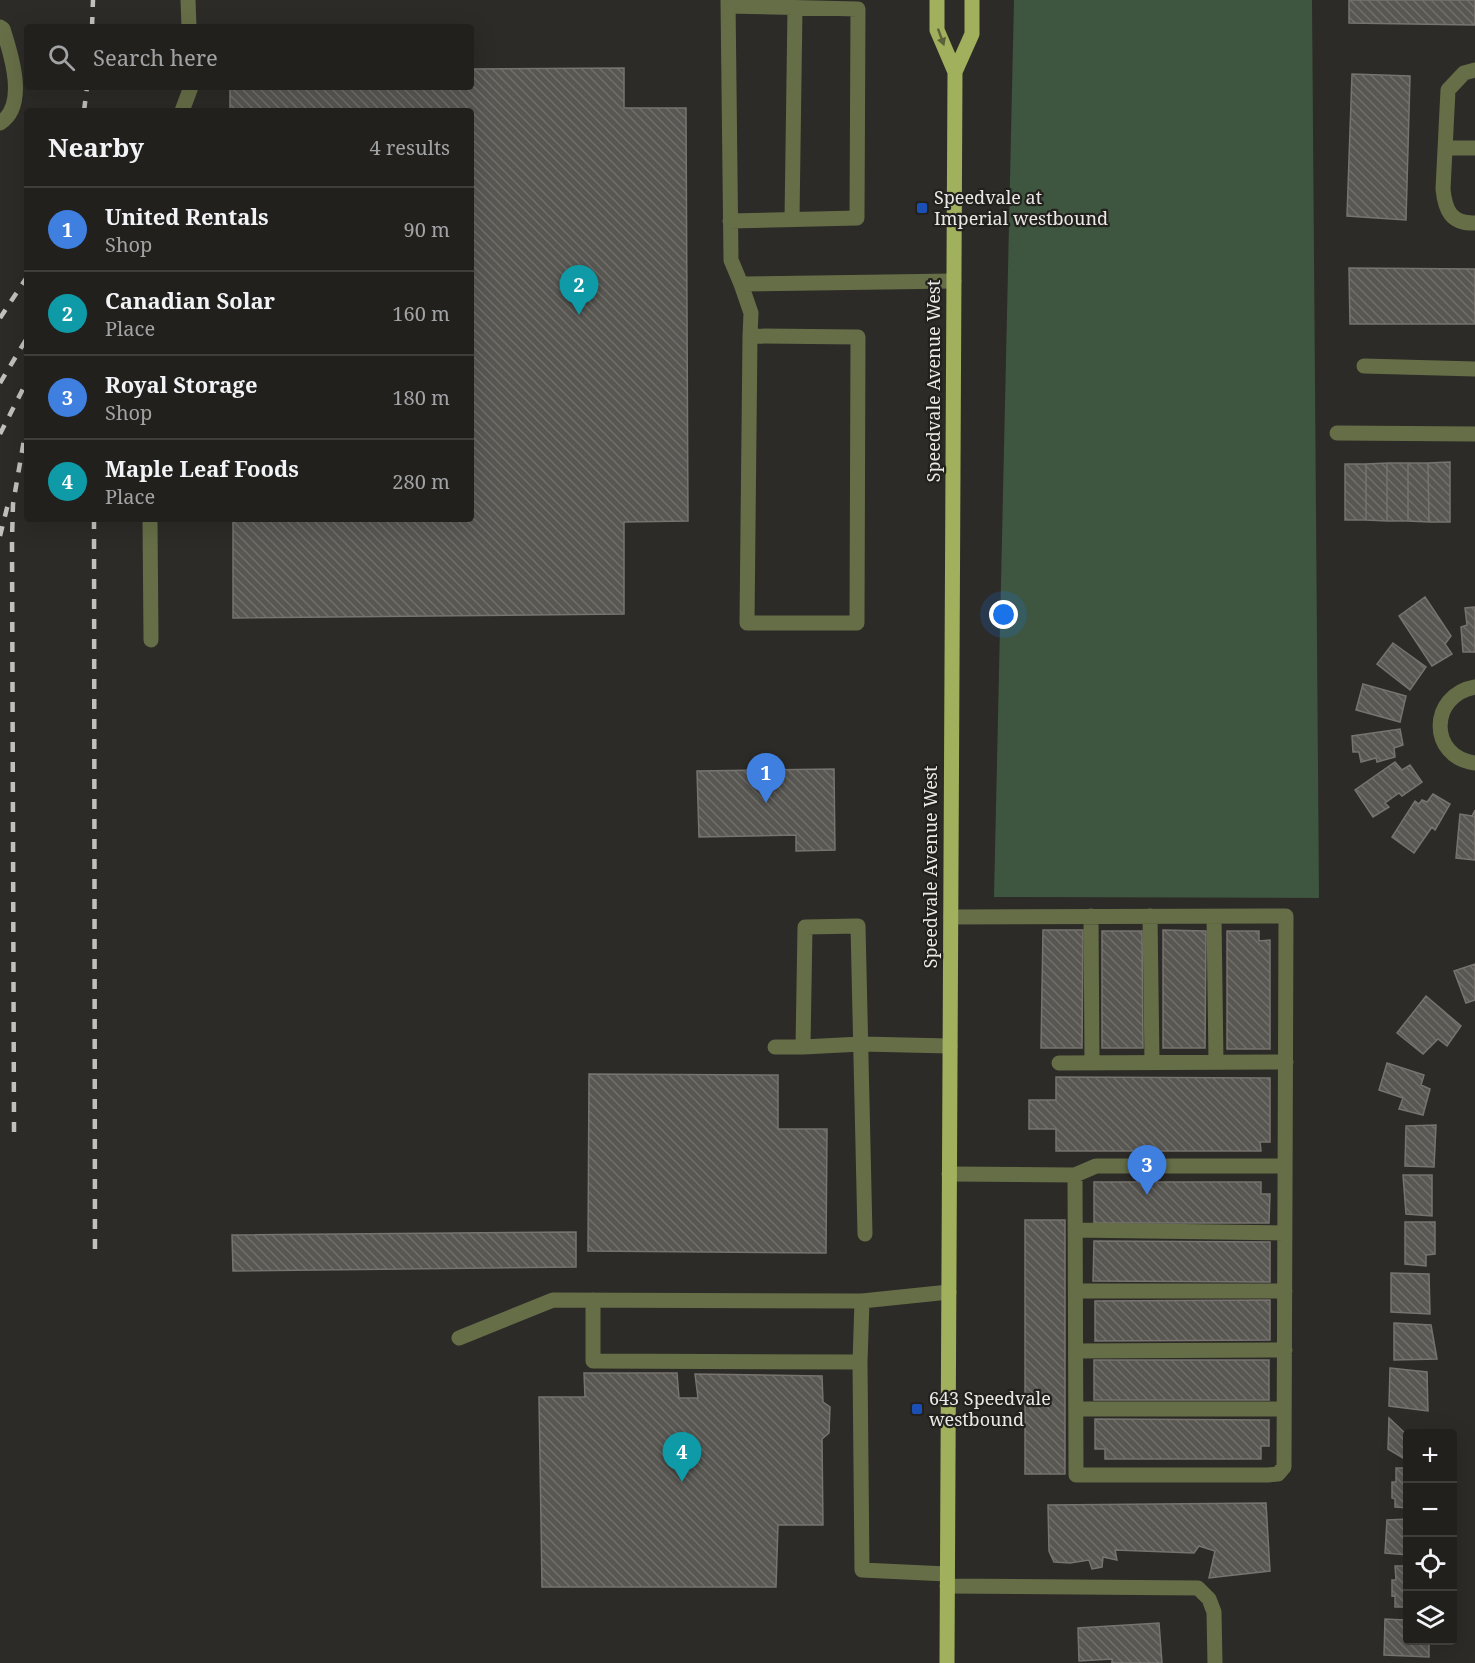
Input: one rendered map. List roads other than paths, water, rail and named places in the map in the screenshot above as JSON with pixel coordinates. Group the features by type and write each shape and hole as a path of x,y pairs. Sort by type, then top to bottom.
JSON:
{"main road":[{"name":"Speedvale Avenue West","path":"937,0 937,30 955,72 947,1663"},
{"name":"Speedvale Avenue West","path":"955,72 972,34 972,0"}],"street":[{"path":"188,0 189,24"},
{"path":"730,221 857,218 858,9 795,8 728,3 730,221 731,260 751,313 750,336 747,623 857,623 858,338 750,336"},
{"path":"792,219 795,8"},
{"path":"0,27 3,29 13,61 16,96 6,120 0,123"},
{"path":"1475,70 1464,73 1448,90 1443,189 1444,203 1451,215 1464,223 1475,223"},
{"path":"183,108 190,90"},
{"path":"1445,148 1475,148"},
{"path":"741,284 954,281"},
{"path":"1364,366 1475,369"},
{"path":"1337,433 1475,434"},
{"path":"150,522 151,640"},
{"path":"1475,687 1450,700 1442,711 1440,725 1442,740 1448,750 1458,759 1475,763"},
{"path":"1091,916 1092,1063"},
{"path":"1150,916 1152,1062"},
{"path":"1214,916 1216,1062"},
{"path":"951,917 1286,916 1284,1467 1278,1474 1076,1475 1075,1174"},
{"path":"803,1047 805,927 858,926 865,1234"},
{"path":"775,1047 861,1044 950,1046"},
{"path":"1059,1063 1286,1062"},
{"path":"949,1174 1075,1174 1096,1166 1286,1166"},
{"path":"1075,1230 1285,1233"},
{"path":"1076,1291 1285,1291"},
{"path":"459,1338 553,1300 862,1301 949,1292"},
{"path":"593,1300 592,1361 860,1362"},
{"path":"862,1301 860,1362 862,1570 947,1580 1198,1588 1209,1599 1214,1612 1215,1663"},
{"path":"1076,1351 1285,1350"},
{"path":"1076,1409 1284,1409"}],"railway":[{"path":"92,24 93,0"},
{"path":"84,108 87,90"},
{"path":"0,318 24,282"},
{"path":"0,383 24,343"},
{"path":"0,434 24,387"},
{"path":"14,1132 12,539 13,504 24,440"},
{"path":"0,536 8,504"},
{"path":"94,522 95,1259"}],"place":[{"name":"Speedvale at Imperial westbound","path":"922,208"},
{"name":"Canadian Solar","path":"579,315"},
{"name":"United Rentals","path":"766,803"},
{"name":"Royal Storage","path":"1147,1195"},
{"name":"643 Speedvale westbound","path":"917,1409"},
{"name":"Maple Leaf Foods","path":"682,1482"}]}
